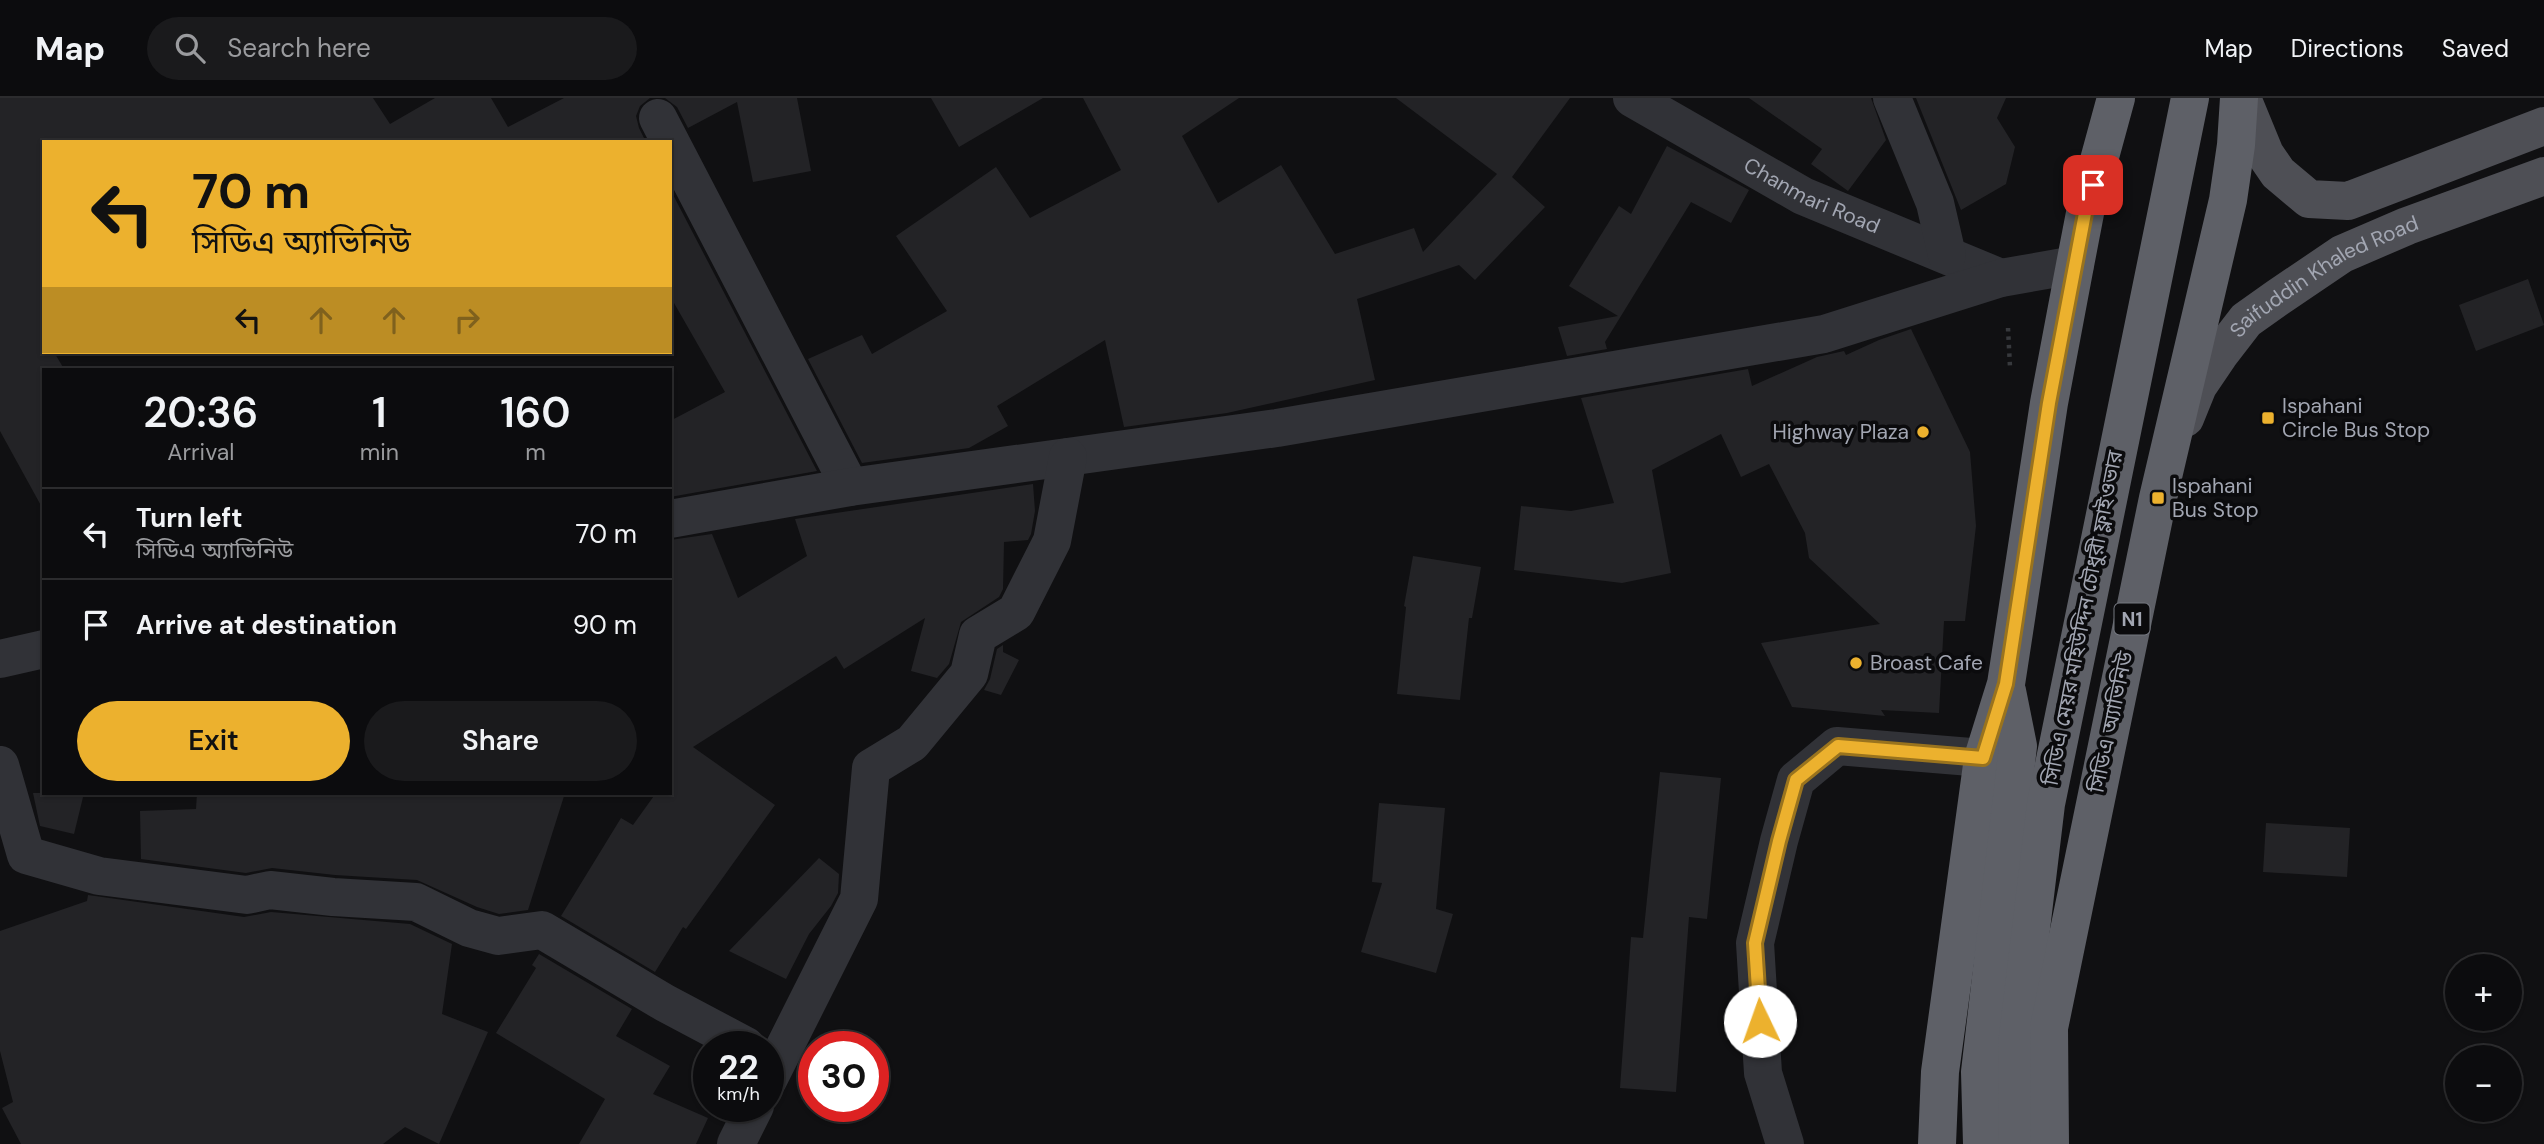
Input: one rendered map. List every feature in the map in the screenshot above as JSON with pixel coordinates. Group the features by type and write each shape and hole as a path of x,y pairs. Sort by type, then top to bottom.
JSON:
{"highway":[{"path":"1937,1144 1940,1072 1983,758 2006,684 2049,403 2086,208 2116,98"},
{"name":"সিডিএ মেয়র মহিউদ্দিন চৌধুরী ফ্লাইওভার","path":"2018,1144 2017,1045 2046,804 2190,98"},
{"path":"2163,227 2200,98"},
{"name":"সিডিএ অ্যাভিনিউ","path":"2050,1144 2049,1028 2168,450 2228,200 2241,98"},
{"path":"1982,1144 1980,1072 2018,746 2006,684"}],"main road":[{"path":"2241,98 2259,142 2278,173 2309,199 2348,201 2544,126"},
{"name":"Saifuddin Khaled Road","path":"2168,450 2198,386 2246,320 2342,254 2407,226 2544,176"}],"street":[{"name":"Chanmari Road","path":"1632,98 1803,196 2001,278"},
{"path":"1892,98 1935,203 1947,256"},
{"path":"658,118 669,140"},
{"path":"672,145 850,487"},
{"path":"672,519 850,487 1277,428 1824,334 2001,278 2075,265"},
{"path":"783,1031 859,899 871,768 912,743 969,674 978,635 1016,612 1052,541 1068,457"},
{"path":"0,659 42,649"},
{"path":"1785,1144 1763,1073 1755,943 1796,780 1838,746 1983,758"},
{"path":"0,765 26,855 99,876 247,895 270,890 416,902 470,928 498,936 542,930 712,1031"},
{"path":"736,1144 747,1122"}],"building":[{"path":"0,98 373,98 390,124 435,98 491,98 508,127 564,98 650,98 640,106 636,116 645,140 42,140 42,354 55,354 63,368 42,368 42,507 0,431"},
{"path":"665,98 797,98 811,171 753,182 737,102 688,128 677,107"},
{"path":"931,98 1043,98 959,147"},
{"path":"1083,98 1239,98 1182,136 1218,203 1281,165 1335,254 1414,228 1423,252 1497,174 1396,98 1570,98 1512,177 1545,207 1475,280 1459,265 1357,299 1375,380 1227,413 1124,427 1105,340 997,406 1008,426 969,448 862,463 808,359 862,335 872,354 947,311 896,236 996,167 1030,218 1121,170"},
{"path":"1749,98 1871,98 1886,140 1848,191 1811,164 1822,149"},
{"path":"1916,98 2006,98 1997,118 2015,147 2006,184 1961,210"},
{"path":"1667,146 1749,190 1731,223 1691,202 1605,342 1607,349 1567,356 1558,327 1618,316 1569,286 1619,206 1631,214"},
{"path":"672,193 817,471 672,497 672,420 725,392 672,299"},
{"path":"2528,279 2544,325 2476,351 2459,305"},
{"path":"1911,329 1970,452 1976,526 1965,621 1944,621 1939,713 1881,710 1885,716 1792,707 1761,643 1880,624 1809,558 1805,533 1769,464 1741,477 1721,434 1652,470 1671,573 1622,583 1514,570 1521,506 1571,511 1614,503 1581,398 1748,369 1752,386 1817,357 1844,351 1846,355"},
{"path":"1033,484 1035,511 1031,534 1028,540 1004,542 1003,589 999,597 961,622 949,664 937,678 911,671 925,618 844,669 836,656 693,747 775,805 686,929 683,927 655,972 561,916 621,818 633,825 655,795 672,795 672,540 712,534 738,598 807,556 795,519"},
{"path":"1413,556 1481,567 1472,618 1469,618 1460,700 1397,694 1404,606"},
{"path":"1003,645 1003,652 1019,660 1001,695 984,690 990,679 997,649"},
{"path":"1660,772 1721,778 1707,919 1689,917 1676,1092 1620,1088 1631,937 1643,938"},
{"path":"33,793 84,795 74,834 40,826"},
{"path":"197,795 564,795 528,910 499,914 417,880 272,868 246,873 141,859 140,811 196,809"},
{"path":"1379,803 1445,808 1436,909 1453,914 1436,973 1361,952 1382,883 1372,882"},
{"path":"2266,823 2350,828 2347,877 2263,872"},
{"path":"819,858 839,874 838,893 809,934 786,979 729,951"},
{"path":"88,895 244,917 271,912 410,924 452,944 442,1014 488,1032 439,1144 405,1127 383,1144 21,1144 2,1108 13,1102 0,1051 0,931 87,901"},
{"path":"539,954 632,1009 616,1036 670,1066 653,1094 693,1111 693,1122 706,1122 696,1144 579,1144 605,1099 496,1033 536,968 532,965"}],"place":[{"name":"Ispahani Circle Bus Stop","path":"2268,418"},
{"name":"Highway Plaza","path":"1923,432"},
{"name":"Ispahani Bus Stop","path":"2158,498"},
{"name":"Broast Cafe","path":"1856,663"}],"route":[{"path":"1760,1021 1755,943 1796,780 1838,746 1983,758 2006,684 2049,403 2086,208 2093,185"}]}
